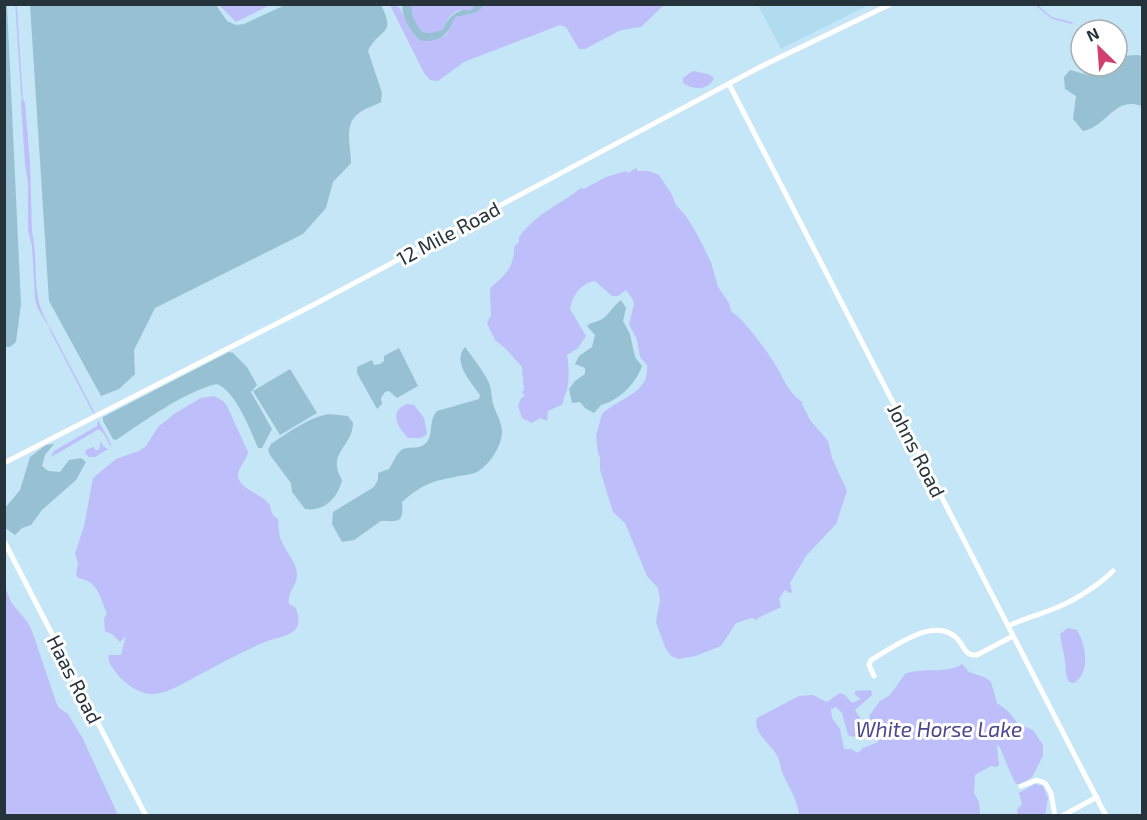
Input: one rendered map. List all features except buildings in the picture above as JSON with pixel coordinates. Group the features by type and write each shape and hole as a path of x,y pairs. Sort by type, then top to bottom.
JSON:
{"street":[{"name":"12 Mile Road","path":"4,463 315,304 729,84 891,4"},
{"name":"Johns Road","path":"729,84 1106,816"},
{"name":"Haas Road","path":"4,541 146,816"},
{"path":"1008,626 1050,611 1101,583 1113,572"},
{"path":"874,676 869,665 871,660 926,630 950,633 972,655 977,655 1013,636"},
{"path":"1021,786 1037,780 1046,783 1051,793 1055,816"},
{"path":"1062,816 1096,797"}],"shaded area":[{"path":"4,5 7,5 21,304 16,342 10,347 4,347"},
{"path":"30,5 216,5 227,21 236,25 244,24 285,5 381,5 387,22 385,31 368,51 382,93 381,102 361,111 351,123 349,136 351,163 333,182 326,208 303,234 155,308 134,350 135,374 119,389 101,396 49,301"},
{"path":"402,5 412,5 413,16 423,32 442,30 451,17 458,12 473,8 473,5 485,5 478,12 458,17 439,39 420,41 405,21"},
{"path":"758,5 869,5 781,49"},
{"path":"1129,55 1142,56 1142,106 1125,105 1092,128 1083,131 1073,119 1076,96 1065,89 1064,77 1069,71 1069,78 1129,78"},
{"path":"621,300 626,308 623,321 630,334 635,357 642,366 626,391 601,405 594,413 580,402 572,403 569,389 585,374 585,368 575,364 579,356 592,347 595,335 587,326 604,318"},
{"path":"465,347 488,381 501,425 501,438 492,458 477,472 439,480 420,488 402,502 402,514 399,520 381,521 354,540 342,542 332,524 333,512 374,487 378,480 378,473 389,469 401,450 426,443 437,411 479,399 480,395 467,378 461,365 460,359"},
{"path":"399,348 418,386 397,398 389,391 385,392 381,398 382,404 377,409 357,373 357,367 372,360 374,365 380,364 384,361 384,356"},
{"path":"229,352 247,367 257,385 251,392 272,429 262,448 258,448 236,403 224,388 217,384 178,400 116,440 113,439 103,417"},
{"path":"290,369 317,413 280,435 253,391"},
{"path":"328,414 348,416 353,423 349,439 338,457 338,471 342,480 334,498 324,506 305,509 292,492 291,483 268,450 271,444 298,426"},
{"path":"54,444 45,455 42,466 48,471 60,472 69,460 81,458 86,462 76,480 42,510 31,525 22,528 15,535 5,528 5,508 20,490 30,457 46,445"}],"water":[{"path":"219,5 270,5 236,22"},
{"path":"390,5 399,7 415,36 427,41 446,35 456,16 471,14 485,5 664,5 641,27 621,30 585,49 579,49 566,27 560,25 464,62 438,81 430,80 424,73"},
{"path":"412,5 473,5 474,8 469,11 456,12 449,17 442,30 429,33 423,32 418,26"},
{"path":"693,71 708,74 714,78 704,87 691,87 683,83 683,78"},
{"path":"22,97 25,103 30,163 32,232 37,290 40,306 50,329 37,307 35,298 32,246 28,230 28,183"},
{"path":"636,168 638,171 648,171 659,175 671,193 676,205 697,234 711,262 718,287 729,303 731,311 759,341 789,389 802,402 810,420 828,441 832,458 847,491 836,524 806,556 790,583 792,592 785,590 779,599 781,607 758,620 751,618 736,623 721,646 695,656 679,659 671,656 665,647 656,622 660,600 658,588 647,576 625,523 613,512 600,470 596,436 602,414 638,389 647,375 647,365 640,357 637,340 629,324 633,300 626,290 618,296 612,296 595,281 585,284 575,295 570,309 586,336 578,348 567,355 569,370 567,391 563,404 548,411 547,421 540,418 532,423 522,418 518,406 521,398 525,396 522,392 524,390 522,367 495,340 487,323 491,315 490,288 504,276 510,266 514,247 526,228 581,188 584,189 606,177 626,171 628,173"},
{"path":"214,396 227,406 248,452 238,474 241,483 268,503 273,515 278,519 279,534 297,573 289,604 296,608 298,625 289,634 247,650 175,688 148,694 129,685 111,665 109,655 121,655 126,636 120,642 105,631 104,618 107,614 100,596 95,586 78,578 76,574 78,563 75,554 84,526 93,478 116,459 139,451 146,446 158,427 174,414 201,398"},
{"path":"407,404 414,405 424,418 427,434 421,438 408,438 398,425 396,415 401,407"},
{"path":"98,420 111,447 99,429 51,457 54,451 97,426"},
{"path":"101,441 108,449 95,457 89,457 85,453 93,447 99,450"},
{"path":"5,587 11,602 32,631 56,702 59,708 68,714 83,739 118,815 5,815"},
{"path":"1068,628 1077,630 1083,643 1085,658 1083,672 1074,683 1069,682 1067,676 1060,634"},
{"name":"White Horse Lake","path":"962,664 969,672 991,682 997,703 1009,712 1018,724 1033,730 1043,745 1043,756 1032,777 1021,784 1016,784 997,745 999,765 991,766 975,775 974,793 979,802 980,815 799,815 797,804 778,758 757,728 757,718 799,696 813,695 827,702 840,693 852,703 861,699 854,694 856,691 871,690 872,695 855,710 865,728 866,735 862,739 859,735 853,737 848,735 842,713 836,707 831,709 832,718 840,729 844,749 851,749 858,753 863,748 878,742 869,716 880,701 890,695 905,674 951,669"},
{"name":"White Horse Lake","path":"1035,784 1043,786 1048,798 1045,815 1018,815 1017,810 1022,804 1019,793"}],"waterway":[{"path":"16,4 22,97"},
{"path":"1035,4 1052,18 1069,22"},
{"path":"50,329 94,413"}]}
